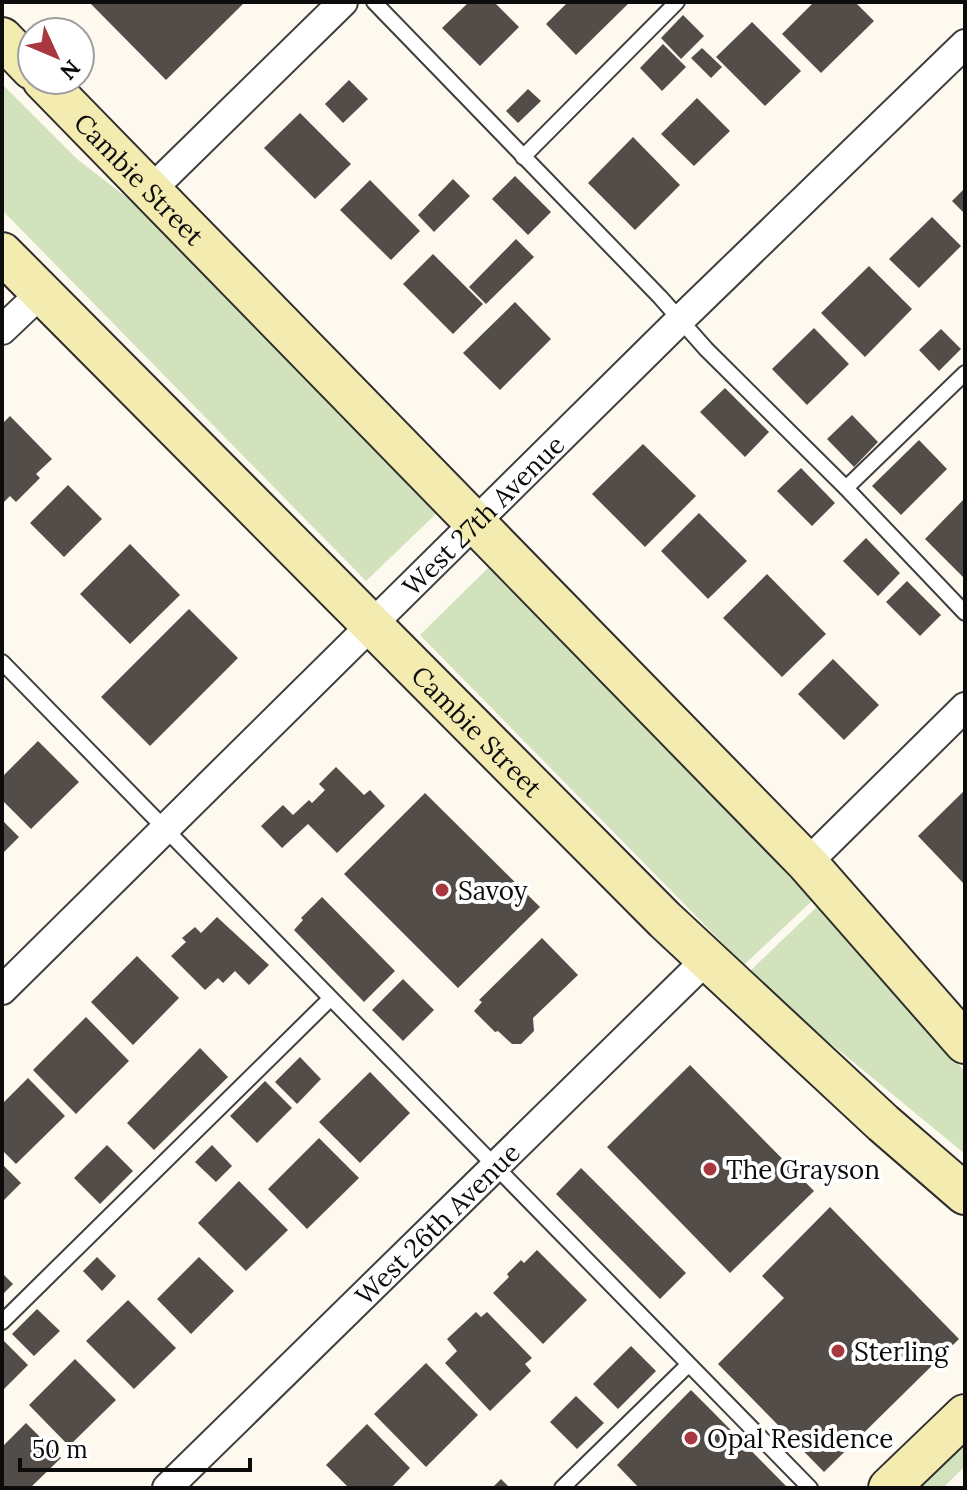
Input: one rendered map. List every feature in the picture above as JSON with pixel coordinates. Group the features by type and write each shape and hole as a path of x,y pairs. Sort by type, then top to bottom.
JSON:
{"main road":[{"path":"2,38 16,52"},
{"name":"Cambie Street","path":"58,96 807,863 965,1043"},
{"name":"Cambie Street","path":"2,253 706,960 965,1194"},
{"path":"889,1488 965,1415"}],"street":[{"path":"150,191 343,2"},
{"name":"West 27th Avenue","path":"2,990 681,319 965,44"},
{"path":"2,330 41,293"},
{"path":"807,863 965,707"},
{"name":"West 26th Avenue","path":"167,1488 706,960"}],"lane":[{"path":"374,2 681,319 706,349 846,488 965,613"},
{"path":"523,157 677,2"},
{"path":"846,488 965,373"},
{"path":"2,662 810,1488"},
{"path":"2,1322 330,999"},
{"path":"562,1488 688,1365"}],"green space":[{"path":"2,84 77,159 143,210 439,511 366,581 2,210"},
{"path":"493,563 816,897 744,965 420,635"},
{"path":"821,903 965,1072 965,1154 807,1024 750,971"},
{"path":"965,1435 965,1466 943,1488 907,1488"}],"building":[{"path":"89,2 245,2 166,80"},
{"path":"469,2 494,2 519,27 480,66 442,28"},
{"path":"568,2 630,2 576,55 546,24"},
{"path":"814,2 855,2 874,21 821,73 782,34"},
{"path":"683,15 704,36 681,59 661,38"},
{"path":"752,22 801,71 765,106 716,57"},
{"path":"663,44 686,67 662,91 640,68"},
{"path":"702,48 722,67 711,78 691,58"},
{"path":"349,80 368,99 343,123 325,104"},
{"path":"528,89 541,101 518,123 506,111"},
{"path":"697,98 730,131 694,166 661,134"},
{"path":"300,113 351,164 315,199 264,148"},
{"path":"633,137 680,185 635,230 588,183"},
{"path":"515,176 551,212 528,235 492,199"},
{"path":"453,179 470,196 434,232 418,215"},
{"path":"370,180 420,231 391,260 340,210"},
{"path":"965,188 965,214 952,201"},
{"path":"932,217 961,246 919,288 889,259"},
{"path":"516,239 534,257 486,304 469,287"},
{"path":"433,254 483,304 453,334 403,284"},
{"path":"869,266 912,309 865,357 821,313"},
{"path":"515,302 551,339 500,390 463,353"},
{"path":"814,328 849,364 807,405 772,369"},
{"path":"941,329 961,349 939,371 919,350"},
{"path":"725,388 769,432 745,457 700,412"},
{"path":"852,415 878,442 854,467 827,439"},
{"path":"10,416 52,459 36,474 40,478 16,502 10,496 2,504 2,424"},
{"path":"919,440 947,469 901,515 872,486"},
{"path":"643,444 696,496 645,547 592,494"},
{"path":"801,468 835,503 812,526 777,491"},
{"path":"68,485 102,519 64,557 30,523"},
{"path":"965,498 965,579 925,539"},
{"path":"699,513 747,561 708,599 661,551"},
{"path":"866,538 900,573 878,596 843,561"},
{"path":"130,544 180,595 130,644 80,594"},
{"path":"767,574 826,634 782,677 723,618"},
{"path":"907,581 941,615 920,636 886,602"},
{"path":"189,609 238,658 150,746 101,697"},
{"path":"833,659 879,705 844,740 798,694"},
{"path":"38,741 79,782 31,829 2,800 2,777"},
{"path":"336,767 364,795 370,790 385,806 337,853 308,824 282,848 261,826 283,805 293,815 309,800 312,803 325,790 319,784"},
{"path":"965,790 965,885 918,836"},
{"name":"Savoy","path":"425,793 540,907 458,988 344,874"},
{"path":"2,820 19,837 2,854"},
{"path":"322,897 395,971 364,1002 294,930 303,920 301,918"},
{"path":"217,917 269,965 249,985 235,971 223,983 218,978 205,990 171,956 186,942 182,938 195,927 201,933"},
{"path":"542,938 578,975 533,1018 534,1031 521,1044 512,1044 474,1011 482,1002 479,1000"},
{"path":"137,956 179,998 133,1045 91,1002"},
{"path":"403,979 434,1010 403,1041 372,1010"},
{"path":"86,1017 129,1061 76,1114 33,1070"},
{"path":"200,1048 228,1077 154,1150 127,1123"},
{"path":"300,1057 321,1079 297,1104 275,1082"},
{"name":"The Grayson","path":"690,1065 814,1191 730,1273 607,1147"},
{"path":"370,1072 410,1113 360,1163 319,1122"},
{"path":"28,1078 65,1116 16,1164 2,1150 2,1104"},
{"path":"265,1081 292,1108 257,1143 230,1116"},
{"path":"319,1138 359,1178 307,1229 268,1189"},
{"path":"107,1145 133,1171 100,1204 74,1178"},
{"path":"212,1145 232,1166 216,1182 195,1162"},
{"path":"2,1164 21,1183 2,1202"},
{"path":"581,1168 686,1273 660,1299 556,1194"},
{"path":"239,1181 288,1230 246,1271 198,1223"},
{"name":"Sterling","path":"830,1207 959,1339 824,1472 718,1364 784,1298 762,1276"},
{"path":"537,1250 587,1300 543,1344 493,1293 521,1260 524,1263"},
{"path":"97,1257 116,1276 102,1291 83,1271"},
{"path":"199,1257 234,1291 191,1334 157,1299"},
{"path":"2,1273 13,1284 2,1295"},
{"path":"128,1300 176,1348 134,1389 86,1341"},
{"path":"37,1309 60,1331 34,1356 12,1334"},
{"path":"476,1312 481,1317 487,1312 532,1358 525,1364 531,1371 490,1411 445,1363 457,1351 447,1339"},
{"path":"2,1339 28,1365 2,1391"},
{"path":"631,1346 656,1371 618,1409 593,1384"},
{"path":"75,1359 116,1400 69,1446 29,1405"},
{"path":"426,1363 478,1415 426,1467 374,1414"},
{"name":"Opal Residence","path":"691,1390 788,1488 639,1488 617,1465"},
{"path":"576,1396 604,1423 577,1449 550,1422"},
{"path":"26,1423 61,1458 30,1488 2,1488 2,1447"},
{"path":"367,1424 410,1468 391,1488 349,1488 326,1465"},
{"path":"501,1479 510,1488 492,1488"}],"place":[{"name":"Savoy","path":"442,890"},
{"name":"The Grayson","path":"710,1169"},
{"name":"Sterling","path":"838,1351"},
{"name":"Opal Residence","path":"691,1438"}]}
